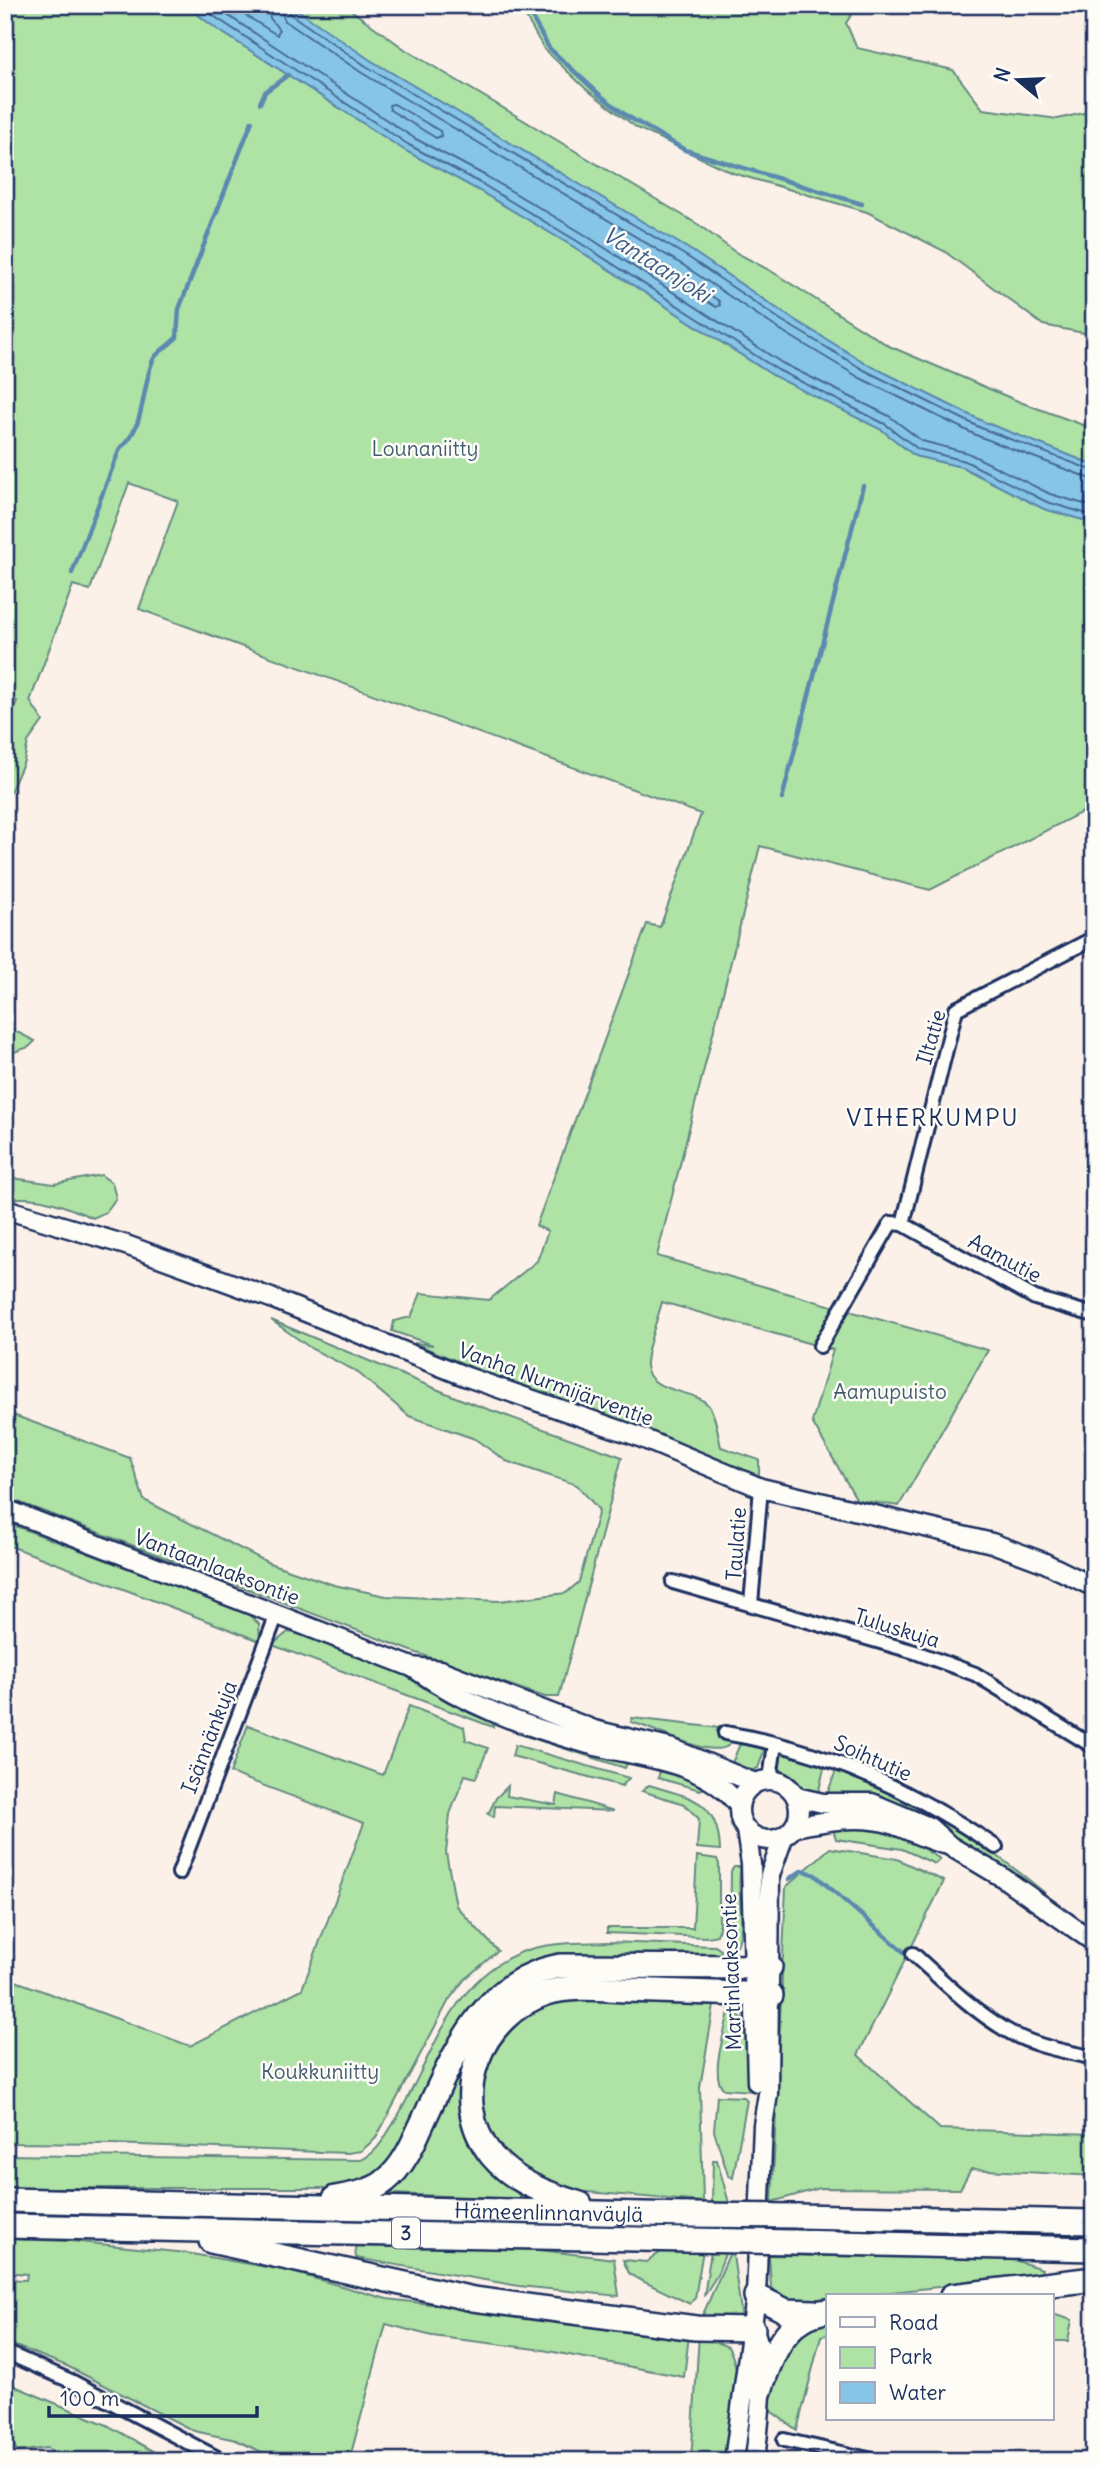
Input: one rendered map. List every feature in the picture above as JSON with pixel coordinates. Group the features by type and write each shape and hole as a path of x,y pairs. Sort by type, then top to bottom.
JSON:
{"highway":[{"path":"273,2206 338,2197 386,2181 404,2161 458,2048 481,2011 500,1993 538,1970 595,1964 762,1967"},
{"path":"621,2212 582,2204 539,2190 517,2178 492,2156 478,2132 472,2107 472,2081 478,2057 493,2029 516,2006 550,1992 583,1989 762,1995"},
{"name":"Hämeenlinnanväylä","path":"5,2200 1094,2222"},
{"name":"Hämeenlinnanväylä","path":"5,2226 1094,2249"},
{"path":"124,2229 253,2248 424,2291 473,2299 696,2328 752,2329"},
{"path":"970,2294 1094,2280"},
{"path":"756,2296 786,2311 821,2311"},
{"path":"760,2391 779,2343 798,2323 821,2311"}],"main road":[{"name":"Vanha Nurmijärventie","path":"5,1209 126,1245 271,1298 467,1377 637,1436 761,1489 992,1543 1043,1562 1094,1587"},
{"name":"Vantaanlaaksontie","path":"5,1509 412,1667 449,1693 513,1720 587,1744 672,1764 718,1785 729,1793 739,1806"},
{"name":"Vantaanlaaksontie","path":"412,1667 440,1670 594,1730 643,1739 762,1781"},
{"path":"788,1833 800,1812 796,1797 785,1784 762,1781 744,1793 739,1815 746,1830 763,1840 846,1818 869,1819 950,1846"},
{"path":"796,1797 823,1804 872,1803 929,1827 950,1846 1002,1877 1094,1941"},
{"name":"Martinlaaksontie","path":"746,1830 762,1967"},
{"name":"Martinlaaksontie","path":"734,2461 756,2296 763,2112 758,2093 762,1967 770,1875 788,1833"},
{"name":"Martinlaaksontie","path":"752,2329 760,2341 755,2461"}],"street":[{"name":"Iltatie","path":"904,1224 956,1009 1094,938"},
{"path":"820,1346 891,1223 904,1224"},
{"name":"Aamutie","path":"904,1224 1035,1298 1094,1315"},
{"name":"Taulatie","path":"751,1604 761,1489"},
{"name":"Tuluskuja","path":"673,1582 915,1652 975,1674 1094,1747"},
{"name":"Isännänkuja","path":"179,1873 277,1614"},
{"name":"Soihtutie","path":"724,1733 805,1751 870,1776 954,1819 996,1847"},
{"path":"762,1781 775,1744"},
{"path":"914,1954 964,2000 1006,2031 1037,2044 1094,2058"},
{"path":"5,2352 73,2382 223,2461"},
{"path":"784,2440 877,2461"}],"green space":[{"name":"Lounaniitty","path":"5,5 185,5 217,29 406,151 574,247 774,376 882,430 915,456 962,467 1044,509 1094,523 1094,806 930,890 760,846 657,1256 836,1307 815,1345 662,1302 646,1360 649,1375 655,1382 708,1405 715,1419 721,1447 759,1460 759,1476 601,1414 499,1379 414,1343 433,1345 392,1331 394,1321 411,1317 421,1293 489,1300 537,1261 548,1231 536,1226 647,924 660,927 701,814 139,609 178,501 129,483 90,590 73,585 30,701 43,721 28,742 24,761 5,804 5,732 17,701 5,697"},
{"path":"288,5 344,5 406,50 699,225 735,252 771,271 889,346 1020,402 1094,429 1094,465 984,422 867,364 785,314 692,251 370,60"},
{"path":"519,5 858,5 846,23 857,48 953,70 983,109 1058,119 1083,113 1094,114 1094,335 1043,325 944,251 867,212 733,173 637,128 586,89 544,49"},
{"path":"5,1026 35,1041 29,1047 5,1055"},
{"path":"101,1175 112,1183 116,1198 106,1212 93,1218 39,1199 5,1200 5,1177 54,1184"},
{"name":"Aamupuisto","path":"846,1310 988,1350 899,1506 857,1500 812,1422 833,1350 824,1347"},
{"path":"271,1320 465,1401 622,1457 559,1697 545,1697 417,1653 5,1497 5,1412 130,1458 144,1500 269,1563 334,1585 386,1596 499,1601 566,1593 579,1582 599,1510 577,1485 506,1461 475,1439 409,1416 356,1371 312,1349"},
{"path":"5,1522 247,1613 259,1624 260,1641 5,1544"},
{"path":"288,1632 301,1634 386,1666 486,1714 493,1720 493,1727 272,1645"},
{"name":"Koukkuniitty","path":"409,1706 464,1727 466,1740 488,1748 476,1778 465,1775 450,1814 446,1853 456,1906 498,1951 465,1979 449,2000 376,2138 361,2151 347,2153 112,2144 5,2143 5,1977 190,2046 302,1989 364,1823 230,1773 248,1725 383,1775"},
{"path":"632,1718 719,1728 718,1738 730,1740 729,1745 721,1749 696,1746 631,1722"},
{"path":"524,1732 628,1761 625,1768 519,1734"},
{"path":"745,1742 760,1745 764,1751 758,1768 747,1773 730,1768 739,1746"},
{"path":"515,1745 629,1778 622,1786 512,1756"},
{"path":"783,1751 825,1764 817,1799 779,1768 778,1753"},
{"path":"837,1768 894,1792 947,1822 997,1855 1045,1893 940,1828 829,1798 828,1792"},
{"path":"660,1771 688,1775 707,1787 700,1790 658,1778"},
{"path":"649,1785 678,1793 700,1803 708,1810 718,1833 720,1850 697,1848 699,1819 684,1804 642,1791"},
{"path":"508,1786 507,1796 556,1805 558,1794 614,1811 495,1806 494,1817 488,1814 496,1798"},
{"path":"832,1826 881,1828 940,1859 935,1864 902,1849 836,1839"},
{"path":"830,1848 897,1859 944,1881 858,2055 940,2129 1094,2134 1094,2176 971,2169 960,2189 820,2188 772,2202 786,1887"},
{"path":"697,1856 717,1859 719,1864 717,1935 708,1937 607,1933 607,1928 693,1928"},
{"path":"734,1867 741,1867 741,1925 737,1946 730,1955 731,1871"},
{"path":"608,1942 715,1946 721,1950 720,1959 497,1984 479,1998 461,2022 406,2138 382,2172 347,2188 5,2188 5,2155 361,2160 377,2149 409,2096 448,2019 483,1975 506,1959 534,1948"},
{"path":"550,1975 717,1976 717,1984 539,1989 464,2087 525,2193 524,2199 392,2194 479,2022"},
{"path":"570,1998 714,2006 700,2087 703,2202 564,2190 511,2162 494,2145 478,2096 491,2045 527,2010"},
{"path":"730,2007 739,2015 750,2034 753,2091 724,2089 720,2083 718,2062"},
{"path":"717,2096 744,2097 747,2100 733,2178 728,2175 714,2131"},
{"path":"713,2160 717,2160 729,2203 712,2202"},
{"path":"5,2239 70,2241 186,2253 288,2271 387,2299 689,2335 684,2377 543,2350 432,2336 386,2324 349,2461 281,2461 236,2440 194,2431 67,2366 5,2342 5,2279 26,2280 27,2274 5,2272"},
{"path":"355,2246 523,2248 614,2259 619,2296 519,2286 356,2258"},
{"path":"732,2248 742,2318 701,2319"},
{"path":"676,2249 703,2250 695,2298 690,2304 636,2278 629,2273 623,2260 647,2262 661,2252"},
{"path":"711,2251 726,2251 717,2275 704,2296"},
{"path":"769,2255 1011,2259 1042,2269 1040,2276 873,2294 826,2294 826,2299 808,2301 787,2300 771,2288"},
{"path":"1054,2315 1072,2320 1068,2341 1054,2341"},
{"path":"826,2320 826,2335 821,2336 797,2430 768,2409 778,2367 784,2354 802,2332"},
{"path":"699,2334 728,2347 734,2359 736,2403 723,2461 691,2461"},
{"path":"5,2382 107,2425 170,2461 53,2461 52,2451 47,2448 17,2452 5,2423"}],"water":[{"name":"Vantaanjoki","path":"185,5 288,5 296,9 370,60 692,251 785,314 867,364 984,422 1094,465 1094,523 1044,509 962,467 915,456 882,430 774,376 574,247 406,151 217,29"}],"waterway":[{"path":"525,5 549,48 627,116 685,150 862,204"},
{"path":"260,103 265,92 288,75"},
{"path":"72,573 120,448 128,440 139,419 153,360 177,337 179,309 252,121"},
{"path":"782,799 863,486"},
{"path":"789,1879 803,1870 815,1875 912,1959"}],"district":[{"name":"VIHERKUMPU","path":"933,1117"}]}
